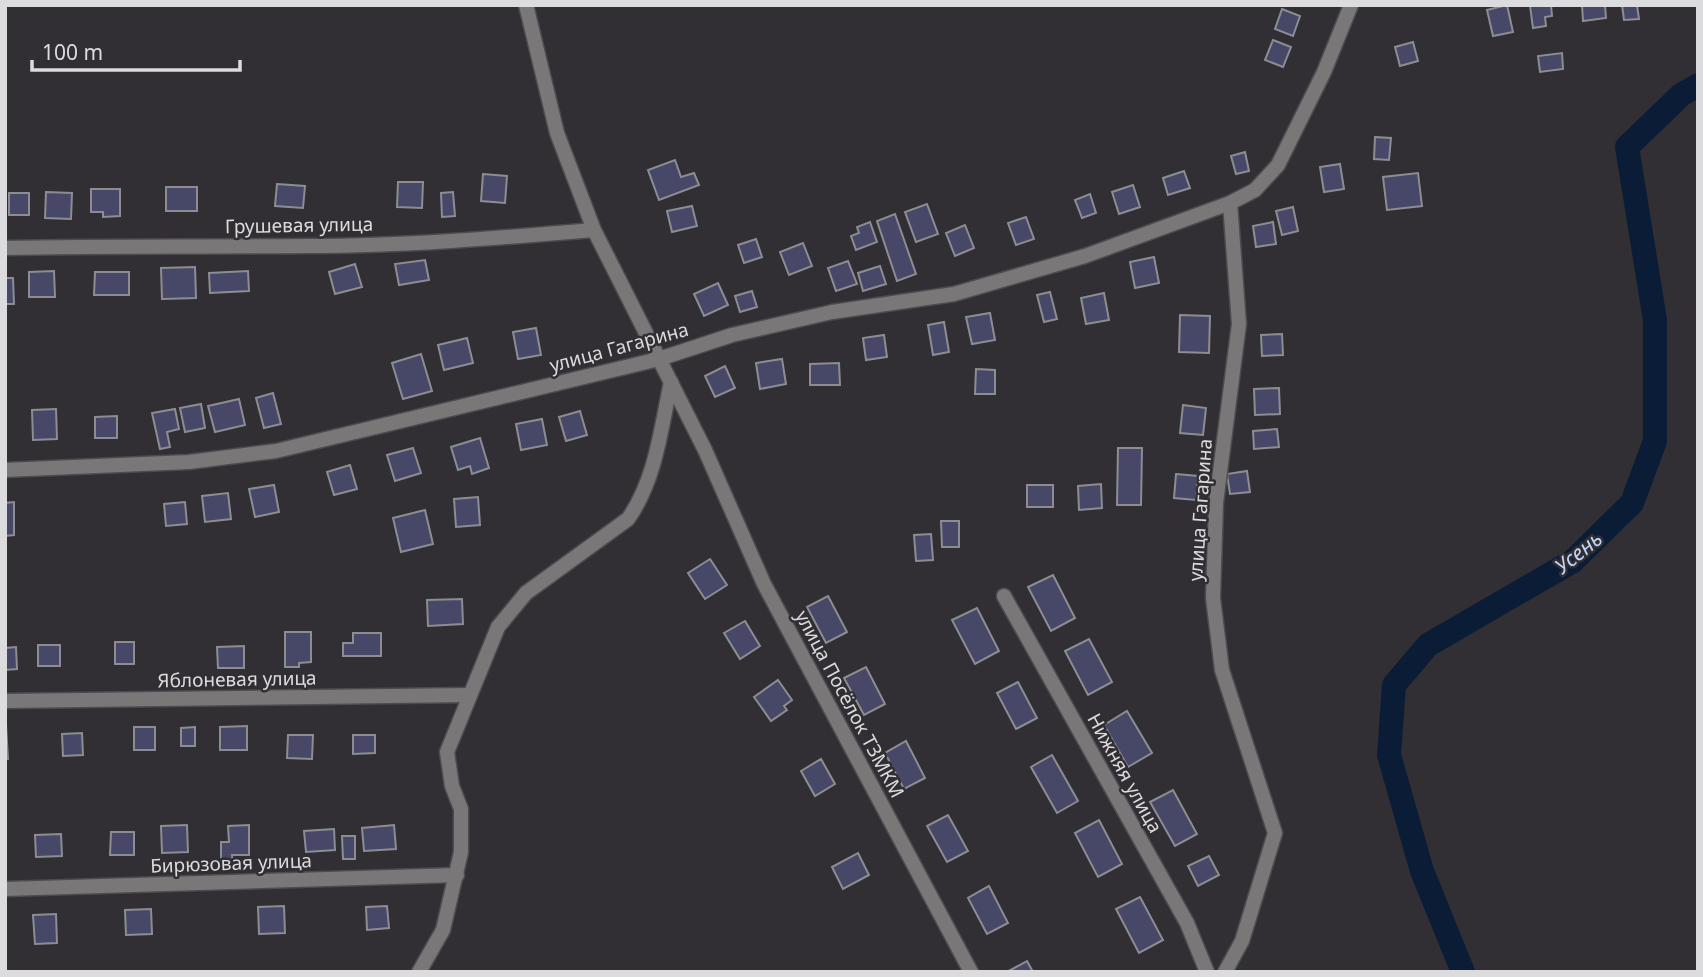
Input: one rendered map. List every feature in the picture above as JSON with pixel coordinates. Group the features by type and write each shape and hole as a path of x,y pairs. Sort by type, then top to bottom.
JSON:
{"street":[{"name":"улица Посёлок ТЗМКМ","path":"526,5 557,133 594,230 705,450 764,583 971,972"},
{"name":"улица Гагарина","path":"5,470 189,462 276,451 659,359 732,335 832,313 954,294 1085,257 1230,203 1255,190 1278,165 1324,72 1351,5"},
{"name":"улица Гагарина","path":"1225,972 1242,941 1275,833 1222,670 1213,598 1216,503 1239,324 1230,203"},
{"name":"Грушевая улица","path":"5,248 124,245 310,246 501,238 594,230"},
{"path":"419,972 443,930 461,852 461,809 452,786 447,752 498,626 526,593 628,519 639,504 652,471 671,382"},
{"name":"Нижняя улица","path":"1004,596 1187,923 1207,972"},
{"name":"Яблоневая улица","path":"5,701 469,695"},
{"name":"Бирюзовая улица","path":"5,889 457,875"}],"building":[{"path":"1507,5 1513,32 1493,36 1487,10"},
{"path":"1551,5 1552,16 1545,17 1546,26 1533,28 1530,6"},
{"path":"1582,5 1605,5 1606,18 1583,21"},
{"path":"1622,5 1637,5 1639,19 1624,20"},
{"path":"1282,9 1300,16 1293,36 1275,29"},
{"path":"1273,40 1291,47 1283,67 1265,60"},
{"path":"1413,42 1418,61 1400,66 1395,47"},
{"path":"1562,53 1563,69 1540,72 1538,56"},
{"path":"1375,137 1391,138 1389,160 1374,159"},
{"path":"1245,152 1249,171 1236,174 1231,156"},
{"path":"675,160 681,177 694,173 699,185 659,200 648,170"},
{"path":"1340,164 1344,189 1324,192 1320,167"},
{"path":"1184,171 1190,188 1168,195 1163,178"},
{"path":"1418,173 1422,206 1387,210 1383,177"},
{"path":"483,174 507,176 505,203 481,201"},
{"path":"398,182 423,182 422,208 397,207"},
{"path":"277,184 305,186 303,208 275,206"},
{"path":"1133,185 1140,207 1119,214 1112,192"},
{"path":"166,187 197,187 197,211 166,211"},
{"path":"91,189 120,189 120,216 103,217 103,212 91,212"},
{"path":"46,192 72,193 71,219 45,218"},
{"path":"453,192 455,216 442,217 441,193"},
{"path":"9,193 29,193 29,215 9,215"},
{"path":"1090,194 1096,213 1082,218 1075,200"},
{"path":"927,204 938,234 916,242 905,212"},
{"path":"692,206 697,226 672,232 667,211"},
{"path":"1293,207 1298,231 1282,235 1276,211"},
{"path":"895,214 916,274 897,281 877,221"},
{"path":"1026,217 1034,239 1016,245 1008,223"},
{"path":"870,222 877,242 856,250 851,236 859,233 857,227"},
{"path":"1273,222 1276,244 1256,247 1253,226"},
{"path":"965,225 974,248 955,256 946,233"},
{"path":"756,239 762,257 744,263 738,245"},
{"path":"803,243 812,266 789,275 780,252"},
{"path":"1154,257 1159,283 1135,288 1130,262"},
{"path":"425,260 429,280 399,285 395,264"},
{"path":"848,261 857,284 836,291 828,268"},
{"path":"355,264 362,287 335,294 329,272"},
{"path":"880,266 886,284 863,291 858,273"},
{"path":"195,267 196,298 162,299 161,268"},
{"path":"54,271 55,297 29,297 29,272"},
{"path":"248,271 249,291 210,293 209,273"},
{"path":"95,272 129,272 129,295 94,295"},
{"path":"5,278 13,278 14,304 5,304"},
{"path":"718,283 728,305 704,316 694,294"},
{"path":"752,291 757,307 740,312 735,296"},
{"path":"1050,292 1057,319 1044,322 1037,295"},
{"path":"1104,293 1109,320 1086,324 1081,298"},
{"path":"990,313 995,340 972,344 966,317"},
{"path":"1180,315 1210,316 1209,353 1179,352"},
{"path":"944,322 949,352 933,355 928,325"},
{"path":"536,328 541,355 518,359 513,332"},
{"path":"1282,334 1283,355 1262,356 1261,335"},
{"path":"884,335 887,357 866,360 863,338"},
{"path":"467,338 473,363 444,370 438,345"},
{"path":"421,354 432,391 403,399 392,363"},
{"path":"782,359 786,384 760,389 756,363"},
{"path":"839,363 840,385 810,385 810,364"},
{"path":"725,366 735,388 715,397 705,376"},
{"path":"976,369 995,370 995,394 975,394"},
{"path":"1279,388 1280,414 1255,415 1254,389"},
{"path":"273,393 281,424 264,428 256,398"},
{"path":"239,399 245,425 215,432 208,406"},
{"path":"201,404 205,428 185,432 180,408"},
{"path":"1183,405 1206,408 1203,435 1180,433"},
{"path":"56,409 57,439 33,440 32,410"},
{"path":"175,409 179,429 167,432 170,447 160,449 152,413"},
{"path":"580,411 587,435 566,441 559,417"},
{"path":"117,416 117,438 95,438 95,417"},
{"path":"542,419 547,445 521,450 516,424"},
{"path":"1277,429 1279,447 1254,449 1253,431"},
{"path":"480,438 489,468 472,474 470,466 458,470 451,447"},
{"path":"413,448 421,473 395,481 387,455"},
{"path":"1118,448 1142,448 1141,505 1117,505"},
{"path":"350,465 357,489 334,495 327,472"},
{"path":"1247,471 1250,492 1230,494 1227,474"},
{"path":"1176,474 1198,476 1196,500 1174,498"},
{"path":"1101,484 1102,508 1079,510 1078,486"},
{"path":"274,485 279,512 255,517 249,489"},
{"path":"1027,485 1053,485 1053,507 1027,507"},
{"path":"228,493 231,519 205,522 202,496"},
{"path":"478,497 480,525 456,527 454,499"},
{"path":"14,502 14,535 5,536 5,503"},
{"path":"185,502 187,524 166,526 164,504"},
{"path":"425,510 433,544 401,552 393,518"},
{"path":"941,521 959,521 959,547 942,547"},
{"path":"931,534 933,560 916,561 914,535"},
{"path":"710,559 727,585 705,599 688,573"},
{"path":"1053,575 1075,618 1051,631 1028,587"},
{"path":"828,596 847,632 826,643 807,607"},
{"path":"462,599 463,624 428,626 427,600"},
{"path":"977,608 999,651 975,664 952,620"},
{"path":"745,621 760,646 740,659 724,633"},
{"path":"285,632 311,632 311,662 299,663 299,667 285,667"},
{"path":"353,633 381,633 381,656 343,656 343,643 353,643"},
{"path":"1089,639 1112,682 1088,695 1065,651"},
{"path":"115,642 134,642 134,664 115,664"},
{"path":"38,645 60,645 60,666 38,666"},
{"path":"244,646 244,668 218,668 217,647"},
{"path":"16,647 17,669 5,670 5,648"},
{"path":"866,667 885,704 864,715 844,678"},
{"path":"778,680 792,700 784,706 787,710 771,721 754,697"},
{"path":"1018,682 1037,718 1016,729 997,693"},
{"path":"1127,711 1152,753 1128,767 1104,725"},
{"path":"6,725 8,759 5,759"},
{"path":"247,726 247,750 220,750 220,727"},
{"path":"134,727 155,727 155,750 134,750"},
{"path":"195,727 195,746 181,746 181,728"},
{"path":"82,733 83,755 63,756 62,734"},
{"path":"288,735 313,735 312,759 287,758"},
{"path":"353,735 375,735 375,753 353,754"},
{"path":"906,741 925,778 904,789 885,753"},
{"path":"1052,755 1078,801 1057,813 1031,767"},
{"path":"821,759 835,784 815,796 801,771"},
{"path":"1173,790 1197,834 1175,846 1150,802"},
{"path":"948,815 968,851 947,862 927,826"},
{"path":"1099,820 1122,864 1098,877 1075,833"},
{"path":"187,825 188,852 162,853 161,826"},
{"path":"249,825 249,855 232,855 233,863 221,863 221,842 229,842 228,826"},
{"path":"394,825 396,849 364,851 362,828"},
{"path":"334,829 335,850 306,852 304,831"},
{"path":"111,832 134,832 134,855 110,855"},
{"path":"61,834 62,856 36,857 35,835"},
{"path":"342,836 355,836 355,859 343,859"},
{"path":"858,853 869,875 843,889 832,867"},
{"path":"1209,856 1219,875 1198,886 1188,866"},
{"path":"989,886 1008,923 987,934 968,898"},
{"path":"1140,897 1163,940 1139,953 1116,909"},
{"path":"284,906 285,933 259,934 258,907"},
{"path":"387,906 389,928 367,930 366,907"},
{"path":"151,909 152,934 126,935 125,910"},
{"path":"56,914 57,943 35,944 33,915"},
{"path":"1027,961 1033,972 1007,972"}],"waterway":[{"name":"Усень","path":"1463,972 1422,871 1389,755 1394,685 1428,645 1573,561 1632,503 1655,441 1655,320 1627,147 1681,95 1698,85"}]}
